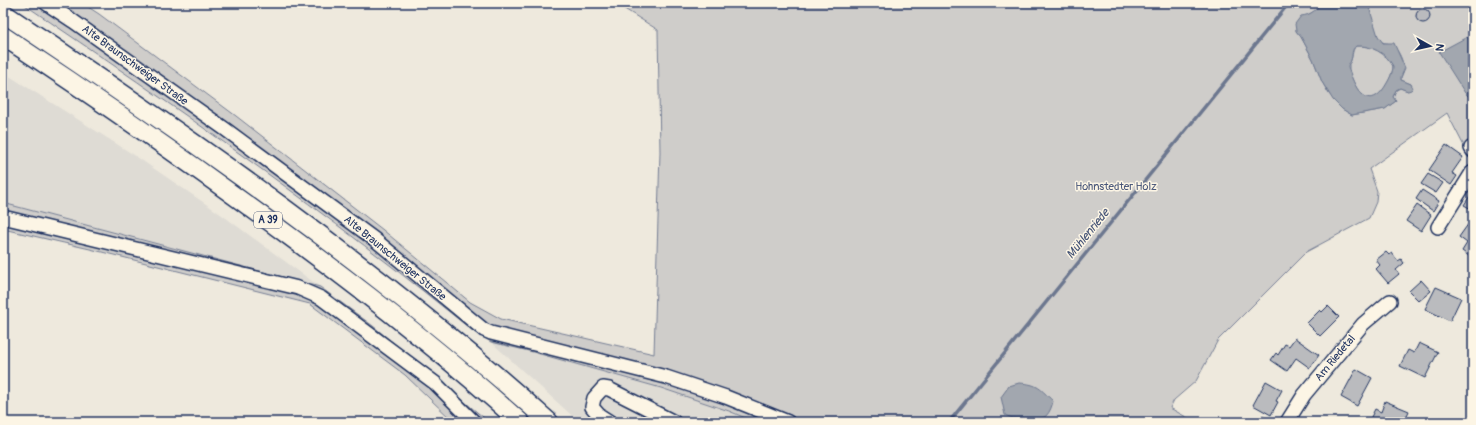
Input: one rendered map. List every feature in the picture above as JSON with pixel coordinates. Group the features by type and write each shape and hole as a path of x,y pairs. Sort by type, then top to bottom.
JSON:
{"highway":[{"name":"A 39","path":"3,13 154,115 235,172 349,257 424,314 549,422"},
{"name":"A 39","path":"3,36 138,126 326,263 412,329 520,422"}],"street":[{"name":"Alte Braunschweiger Straße","path":"46,3 73,20 226,129 368,235 484,330 492,334 666,377 771,419 788,422"},
{"path":"1438,227 1473,171"},
{"path":"3,217 298,288 321,298 435,383 474,422"},
{"name":"Am Riedetal","path":"1287,422 1304,395 1363,324 1390,301"},
{"path":"610,422 599,415 592,407 594,398 603,388 609,389 674,422"}],"shaded area":[{"path":"1320,3 1366,3 1369,7 1378,36 1383,43 1394,43 1405,68 1401,80 1411,84 1413,88 1408,91 1400,88 1396,90 1393,97 1396,101 1385,109 1352,115 1342,109 1333,100 1322,82 1313,59 1296,31 1295,24 1301,16 1307,15","holes":["1356,46 1362,46 1378,51 1386,57 1393,66 1390,77 1382,91 1372,98 1363,95 1359,91 1348,68 1352,58 1353,49"]},
{"path":"1467,37 1473,43 1473,101 1465,93 1439,52"},
{"path":"3,72 134,155 222,215 320,287 3,203"},
{"path":"491,342 533,352 661,388 729,411 755,422 579,422"},
{"path":"1019,383 1039,388 1053,401 1051,409 1046,416 1037,420 1026,420 1005,415 1001,397 1009,386"}],"green space":[{"name":"Hohnstedter Holz","path":"22,3 82,3 99,14 236,116 383,230 470,302 501,319 654,354 660,152 658,30 615,3 1320,3 1316,10 1306,16 1296,31 1313,59 1322,82 1329,94 1342,109 1352,115 1385,109 1396,101 1393,97 1396,90 1400,88 1408,91 1411,84 1401,80 1403,73 1402,59 1394,46 1380,41 1366,3 1473,3 1473,43 1467,37 1465,93 1473,101 1473,141 1465,148 1447,113 1369,169 1377,191 1376,202 1369,218 1306,252 1218,340 1196,381 1174,400 1170,408 1195,422 755,422 729,411 661,388 533,352 491,342 474,332 364,245 252,162"},
{"path":"1356,46 1372,48 1378,51 1390,61 1393,66 1390,77 1384,89 1374,98 1369,99 1363,96 1351,77 1349,65"},
{"path":"3,203 320,287 373,326 489,422 454,422 405,375 310,304 90,249 3,229"}],"building":[{"path":"1420,9 1426,9 1430,13 1430,19 1426,23 1420,23 1416,19 1416,13"},
{"path":"1446,145 1463,157 1452,173 1457,176 1451,185 1429,170"},
{"path":"1428,174 1443,183 1436,193 1421,184"},
{"path":"1422,190 1439,201 1433,211 1416,199"},
{"path":"1473,191 1473,210 1464,205"},
{"path":"1417,205 1431,215 1421,231 1406,221"},
{"path":"1469,223 1473,226 1473,259 1462,251 1467,243 1459,237"},
{"path":"1386,252 1389,255 1392,253 1398,261 1401,259 1404,263 1396,270 1399,274 1388,283 1376,269 1380,265 1376,260"},
{"path":"1421,280 1431,291 1419,301 1409,291"},
{"path":"1436,287 1461,298 1450,321 1425,309"},
{"path":"1328,306 1339,317 1320,336 1307,323 1320,310 1322,312"},
{"path":"1295,338 1319,355 1310,368 1296,358 1287,371 1271,360 1276,353 1278,355 1285,344 1289,346"},
{"path":"1419,343 1438,352 1425,378 1400,366 1408,350 1414,353"},
{"path":"1356,369 1372,378 1357,406 1341,397"},
{"path":"1266,381 1282,390 1271,415 1253,405"},
{"path":"1385,401 1409,411 1404,422 1389,422 1381,419 1380,422 1377,422 1370,419 1375,409 1381,412"},
{"path":"1262,416 1273,422 1258,422"}],"waterway":[{"name":"Mühlenriede","path":"949,422 1289,3"}]}
